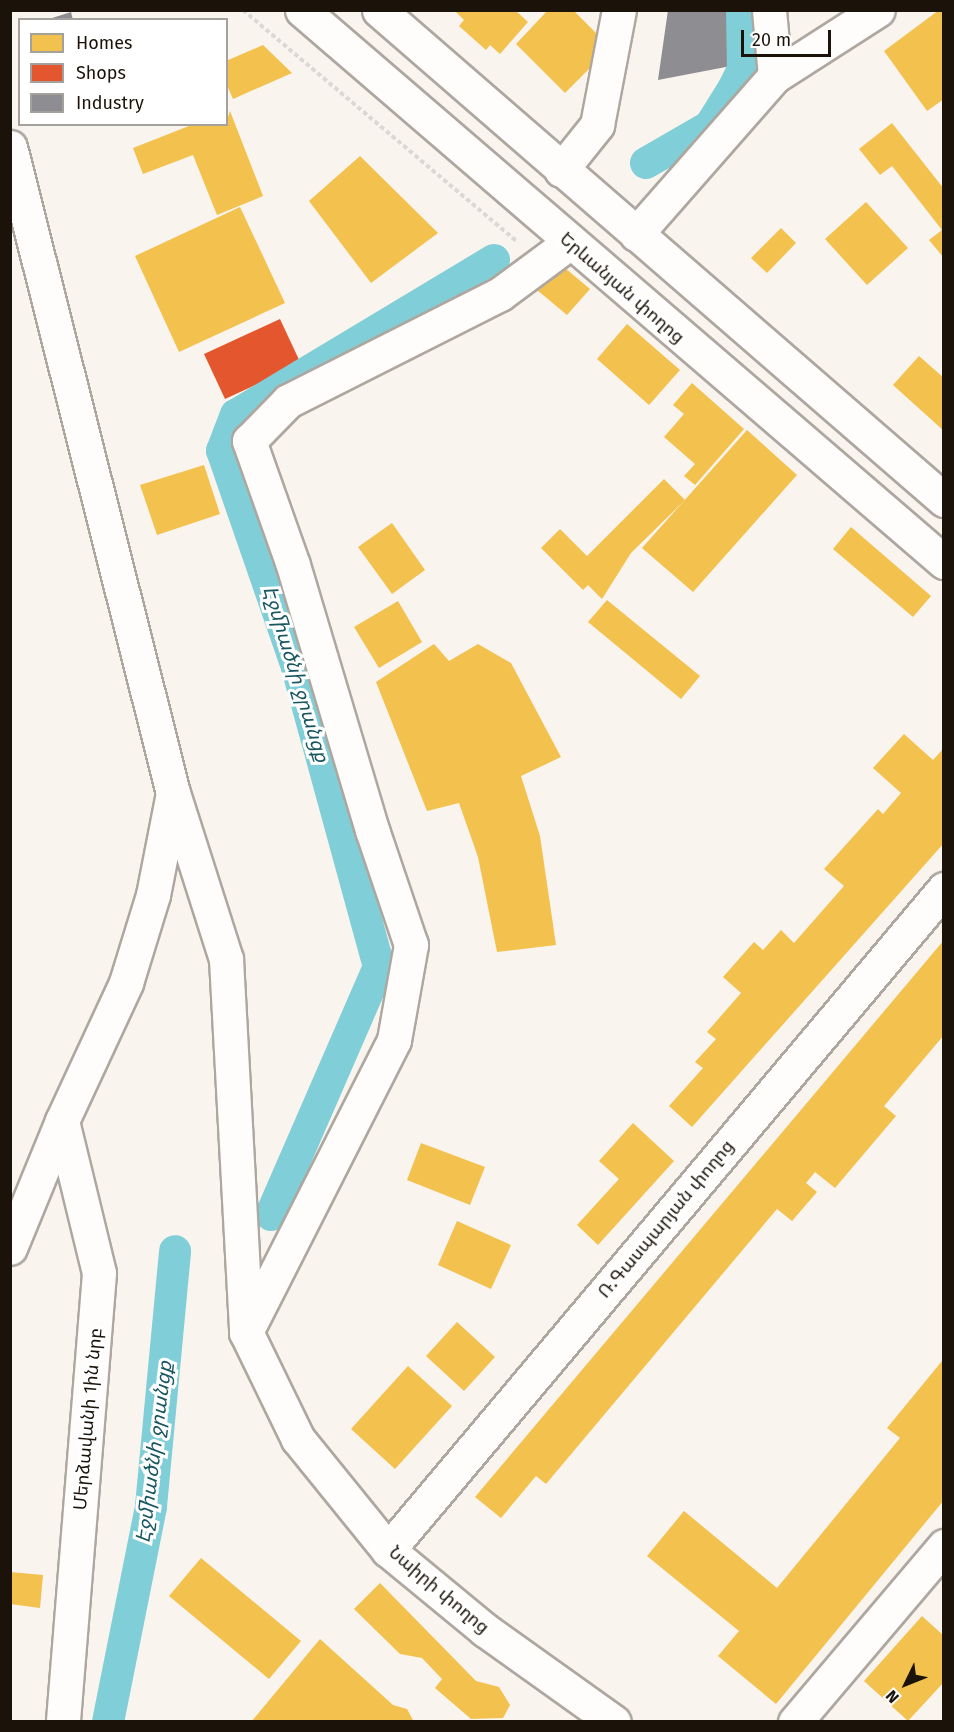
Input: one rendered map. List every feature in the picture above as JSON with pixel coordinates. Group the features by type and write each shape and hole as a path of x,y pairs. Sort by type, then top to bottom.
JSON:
{"main road":[{"name":"Երևանյան փողոց","path":"302,10 401,99 944,562"},
{"path":"379,10 435,62 944,500"},
{"path":"561,170 597,125 619,10"},
{"path":"769,10 775,76"},
{"path":"636,234 775,76 878,10"},
{"path":"401,99 398,75 405,66 414,60 435,62"},
{"path":"10,147 173,793 226,959 246,1332"},
{"path":"246,1332 394,1040 411,945 372,830 294,565 249,441 288,401 500,294 569,243"},
{"path":"10,1248 62,1121 126,983 153,895 173,793"},
{"name":"Ռ.Գասպարյան փողոց","path":"388,1550 944,889"},
{"name":"Մերձավանի 1ին նրբ","path":"62,1121 99,1273 63,1722"},
{"name":"Նաիրի փողոց","path":"246,1332 298,1439 388,1550 485,1630 614,1722"},
{"path":"795,1722 944,1546"}],"building: Homes":[{"path":"454,10 515,10 528,22 500,54 490,45 486,50 459,26 464,20"},
{"path":"548,10 573,10 598,35 598,60 565,93 516,44"},
{"path":"939,10 944,10 944,99 927,111 884,51"},
{"path":"263,45 292,73 233,99 228,88 228,60"},
{"path":"230,111 263,196 217,215 193,155 143,174 133,148 189,126 228,126"},
{"path":"892,123 944,189 944,258 929,240 942,230 892,166 880,175 859,149"},
{"path":"360,156 438,233 371,283 309,201"},
{"path":"866,202 908,248 867,285 825,239"},
{"path":"240,207 285,303 179,352 135,256"},
{"path":"781,228 796,243 767,273 751,258"},
{"path":"559,263 590,289 567,315 537,290"},
{"path":"627,324 680,370 649,405 597,359"},
{"path":"919,356 944,378 944,431 893,385"},
{"path":"692,383 744,429 695,485 684,476 695,464 664,437 684,414 673,405"},
{"path":"747,430 797,475 693,592 642,548"},
{"path":"204,465 220,514 157,535 140,485"},
{"path":"664,479 685,500 631,553 602,599 588,585 583,590 541,548 560,529 587,556"},
{"path":"392,523 425,570 392,594 358,547"},
{"path":"851,527 931,596 913,617 833,549"},
{"path":"607,600 700,676 681,699 588,622"},
{"path":"398,601 422,642 379,668 354,627"},
{"path":"434,644 449,661 478,644 511,663 561,757 521,776 540,836 556,945 497,952 478,857 459,803 427,811 376,682"},
{"path":"904,734 933,760 944,748 944,843 692,1127 669,1106 703,1068 695,1062 716,1039 707,1032 741,993 723,977 754,942 763,950 781,930 794,943 844,886 824,869 878,809 883,814 901,793 873,768"},
{"path":"944,940 944,1035 884,1106 896,1116 835,1188 815,1172 806,1183 817,1192 792,1221 777,1209 546,1484 536,1476 501,1518 475,1497"},
{"path":"633,1123 674,1161 598,1245 577,1225 619,1179 599,1161"},
{"path":"421,1143 485,1167 470,1205 407,1180"},
{"path":"457,1221 511,1245 491,1289 438,1265"},
{"path":"457,1322 495,1357 464,1391 426,1356"},
{"path":"942,1361 944,1500 776,1704 718,1656 739,1631 647,1556 684,1511 777,1588 900,1438 887,1428"},
{"path":"408,1366 452,1406 395,1469 351,1429"},
{"path":"201,1558 301,1641 269,1679 169,1596"},
{"path":"10,1572 43,1575 40,1608 10,1604"},
{"path":"380,1583 476,1681 499,1687 510,1705 503,1718 471,1719 435,1688 442,1679 422,1658 400,1654 354,1609"},
{"path":"922,1616 944,1636 944,1682 908,1721 864,1681"},
{"path":"320,1639 393,1705 407,1709 414,1722 251,1722"}],"building: Shops":[{"path":"280,319 301,364 225,399 204,354"}],"building: Industry":[{"path":"668,10 729,10 731,66 658,80"},
{"path":"71,12 72,18 52,18"}],"waterway":[{"name":"Էջմիածնի ջրանցք","path":"646,163 710,126 731,93 743,69 742,10"},
{"name":"Էջմիածնի ջրանցք","path":"271,1215 379,967 297,667 222,451 236,415 494,260"},
{"name":"Էջմիածնի ջրանցք","path":"108,1722 151,1506 175,1251"}]}
